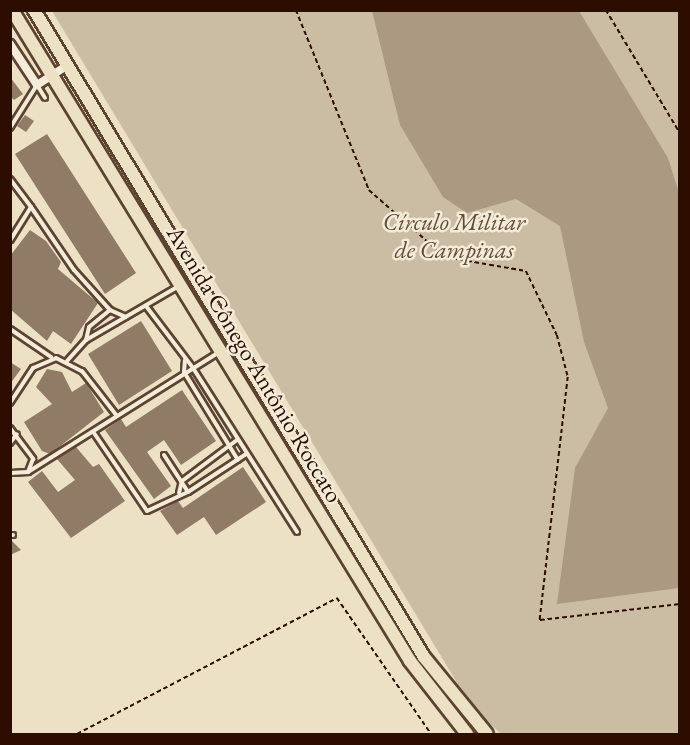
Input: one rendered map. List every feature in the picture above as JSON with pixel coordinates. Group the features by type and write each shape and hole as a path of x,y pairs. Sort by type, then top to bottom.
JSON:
{"main road":[{"name":"Avenida Cônego Antônio Roccato","path":"12,10 54,74 410,661 467,735"},
{"name":"Avenida Cônego Antônio Roccato","path":"34,10 424,657 487,735"}],"street":[{"path":"11,45 37,85 68,65"}],"lane":[{"path":"10,128 37,85 45,98"},
{"path":"10,178 13,187 31,207 74,270 110,310 127,317"},
{"path":"10,240 31,207"},
{"path":"67,360 86,340 181,285"},
{"path":"146,306 193,368 297,532"},
{"path":"86,340 89,327 110,310"},
{"path":"10,329 52,357 67,360 117,416"},
{"path":"10,473 28,472 94,433 184,372 221,351"},
{"path":"10,402 33,368 52,357"},
{"path":"185,360 184,372 238,460"},
{"path":"10,428 32,454 28,472"},
{"path":"94,433 141,508 154,509 179,493 188,492 246,454"},
{"path":"10,443 17,434"},
{"path":"179,493 182,481 237,440"},
{"path":"164,454 188,492"}],"path":[{"path":"296,10 369,190 445,257 525,271 556,335 568,377 540,620 680,604"},
{"path":"606,10 680,133"},
{"path":"77,735 337,598 431,735"}],"green space":[{"name":"Círculo Militar de Campinas","path":"52,11 679,11 679,734 501,734 471,706"}],"shaded area":[{"path":"372,11 579,11 668,158 680,196 679,588 557,604 575,468 608,408 584,342 560,226 516,199 467,213 443,197 400,125"}],"building":[{"path":"10,77 23,94 14,100 10,96"},
{"path":"25,115 34,121 26,132 17,126"},
{"path":"47,134 136,273 105,294 15,154"},
{"path":"30,230 46,241 61,262 58,269 98,303 71,344 53,331 47,341 10,309 10,256"},
{"path":"141,321 172,371 119,405 88,354"},
{"path":"10,362 21,369 10,384"},
{"path":"47,369 62,372 72,392 86,383 104,412 50,454 42,451 24,422 52,404 36,387"},
{"path":"182,390 216,441 181,465 164,440 147,452 171,486 154,499 105,430 121,419 126,427"},
{"path":"76,447 93,467 99,464 125,501 71,538 28,482 42,471 58,492 75,480 57,459"},
{"path":"243,467 266,502 216,535 204,517 177,535 160,511 178,501 183,508"},
{"path":"10,539 21,550 10,555"}]}
